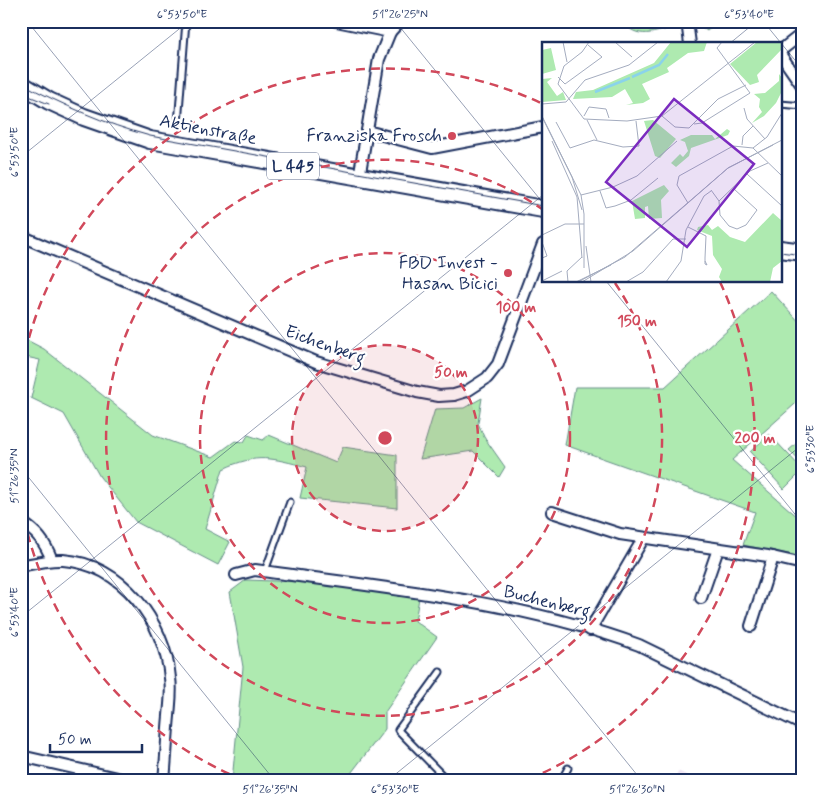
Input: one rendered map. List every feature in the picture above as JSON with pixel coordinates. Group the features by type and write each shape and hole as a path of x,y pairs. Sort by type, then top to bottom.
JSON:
{"main road":[{"name":"Aktienstraße","path":"21,84 49,102"},
{"name":"Aktienstraße","path":"21,95 49,102 84,117 150,140 542,209"},
{"path":"782,249 803,252"}],"street":[{"path":"336,21 390,32"},
{"path":"359,178 379,60 390,32 400,21"},
{"path":"687,21 690,42"},
{"path":"782,51 803,33"},
{"path":"782,56 803,87"},
{"path":"367,131 432,148 542,127"},
{"name":"Eichenberg","path":"21,236 316,362 417,392 439,396 454,395 477,386 498,364 542,247"},
{"path":"552,512 605,530 645,539 772,557 803,564"},
{"path":"21,522 41,538 52,560"},
{"path":"590,630 645,539"},
{"path":"700,598 718,549"},
{"path":"751,626 772,557"},
{"path":"21,566 52,560 79,562 100,571 130,592 149,616 163,646 171,679 164,781"},
{"name":"Buchenberg","path":"236,575 255,570 418,592 524,610 639,645 803,725"},
{"path":"21,756 130,781"}],"lane":[{"path":"178,124 186,21"},
{"path":"782,104 803,106"},
{"path":"265,572 290,502"},
{"path":"440,672 398,730 438,770 446,781"},
{"path":"562,781 568,768"}],"shaded area":[{"path":"678,771 699,781 674,781"}],"green space":[{"path":"622,21 673,21 675,27 653,33 640,33 628,27"},
{"path":"695,21 719,21 707,31"},
{"path":"771,291 803,326 803,397 732,460 799,518 803,514 803,557 743,545 755,512 565,445 575,387 665,387"},
{"path":"21,337 44,349 153,435 213,457 235,441 244,442 248,435 263,440 269,435 336,463 343,447 397,455 397,508 300,498 307,467 274,459 255,459 235,464 223,469 205,529 230,542 218,565 136,522 100,477 64,414 31,398 40,360 21,356"},
{"path":"482,398 478,423 484,437 505,467 499,477 473,451 420,459 435,409 464,408"},
{"path":"769,434 803,470 784,489 750,452"},
{"path":"803,438 803,465 789,450"},
{"path":"246,580 303,582 419,598 415,621 437,637 385,712 385,729 345,781 232,781 243,667 230,592"}],"tram line":[{"path":"21,83 84,113 150,136 542,206"},
{"path":"21,93 49,104"},
{"path":"782,252 803,255"}],"place":[{"name":"Franziska Frosch","path":"452,136"},
{"name":"FBD Invest - Hasan Bicici","path":"508,273"}]}
